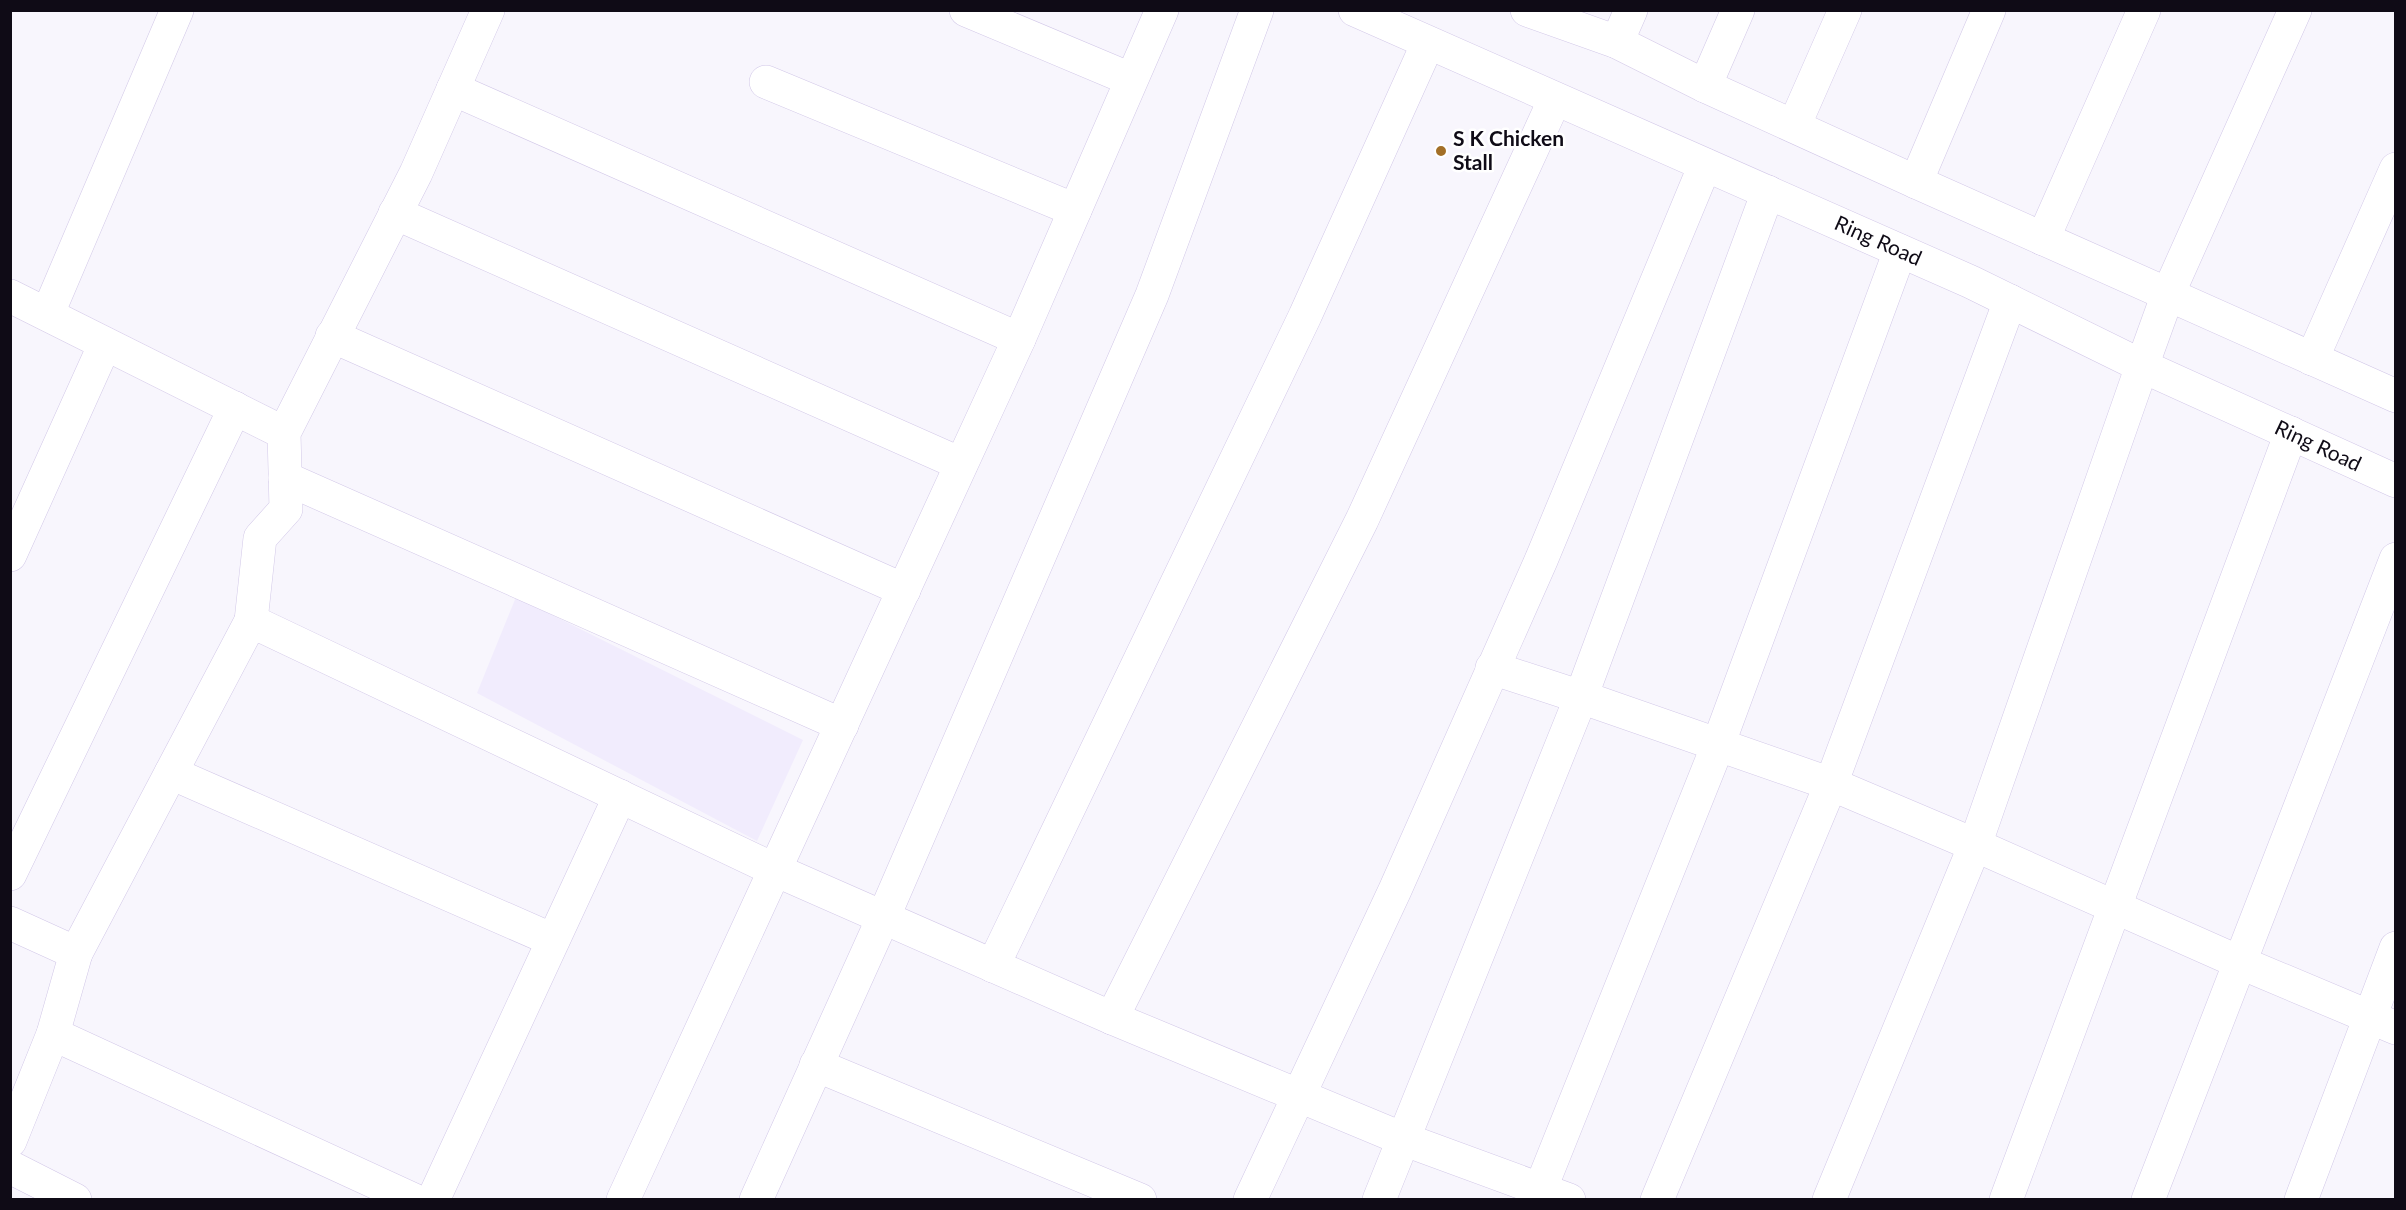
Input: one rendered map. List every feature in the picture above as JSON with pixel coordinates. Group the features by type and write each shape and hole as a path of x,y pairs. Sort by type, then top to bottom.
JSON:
{"street":[{"path":"48,313 177,10"},
{"path":"10,1141 53,1034 76,953 251,621 260,538 286,509 284,433 416,173 488,10"},
{"path":"966,10 1130,79"},
{"path":"623,1200 773,869 842,725 1019,339 1130,79 1162,10"},
{"path":"756,1200 884,916 1152,295 1257,10"},
{"name":"Ring Road","path":"1355,10 1900,250 2142,366 2396,481"},
{"path":"1527,10 1617,42 1705,86 1916,182 2396,396"},
{"path":"1617,42 1631,10"},
{"path":"1705,86 1738,10"},
{"path":"1794,126 1845,10"},
{"path":"1916,182 1989,10"},
{"path":"2043,239 2144,10"},
{"path":"1829,1200 1975,845 2168,294 2295,10"},
{"path":"993,966 1305,316 1428,43"},
{"path":"766,82 1075,210"},
{"path":"453,89 1019,339"},
{"path":"1112,1018 1362,520 1555,99"},
{"path":"1250,1200 1395,890 1542,558 1705,165"},
{"path":"2312,359 2396,169"},
{"path":"1379,1200 1581,697 1768,192"},
{"path":"395,213 961,464"},
{"path":"251,621 773,869 1112,1018 1403,1139 1549,1196 1900,250"},
{"path":"10,296 284,433"},
{"path":"1657,1200 1831,784 2010,301"},
{"path":"333,336 904,590"},
{"path":"10,555 105,344"},
{"path":"10,874 235,408"},
{"path":"2006,1200 2291,433"},
{"path":"285,478 842,725"},
{"path":"2148,1200 2396,558"},
{"path":"1492,668 1831,784 2239,962 2383,1022"},
{"path":"171,773 553,940"},
{"path":"433,1200 620,796"},
{"path":"10,923 76,953"},
{"path":"2301,1200 2383,1022 2396,948"},
{"path":"53,1034 414,1200"},
{"path":"816,1065 1140,1200"},
{"path":"10,1167 75,1200"}],"shaded area":[{"path":"516,597 803,740 757,841 477,693"}],"place":[{"name":"S K Chicken Stall","path":"1441,151"}]}
